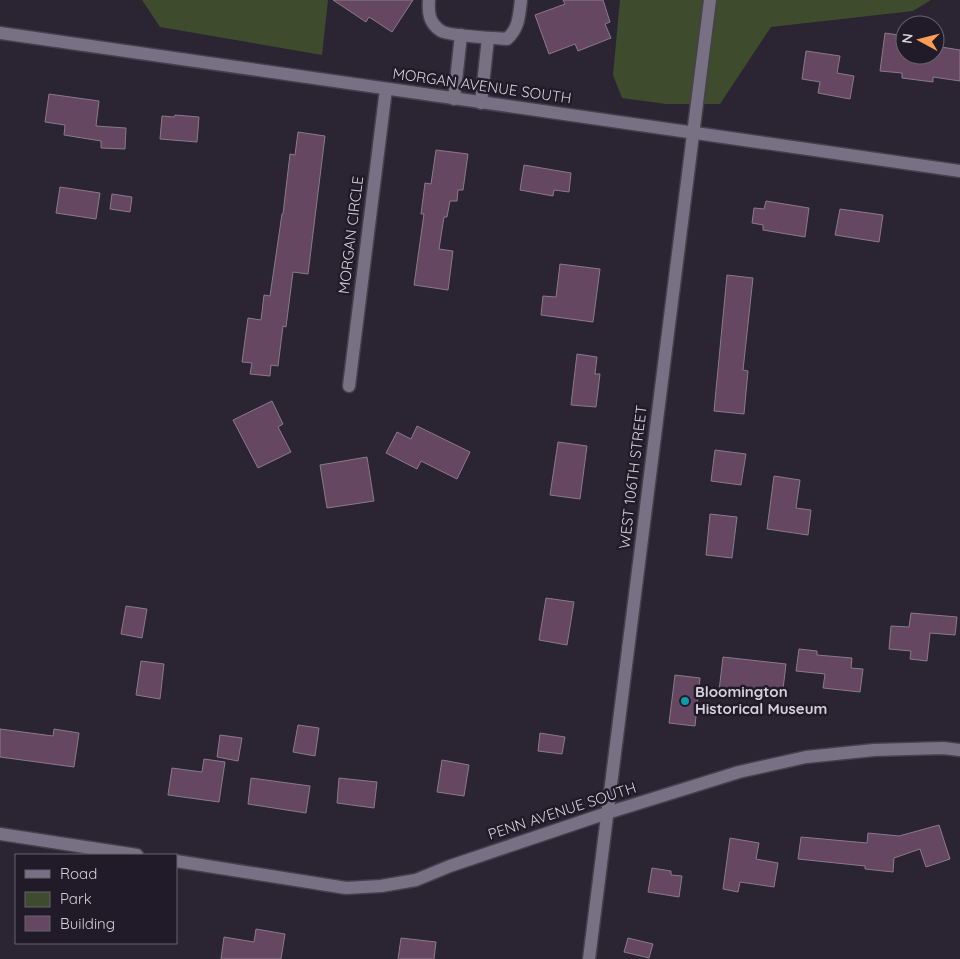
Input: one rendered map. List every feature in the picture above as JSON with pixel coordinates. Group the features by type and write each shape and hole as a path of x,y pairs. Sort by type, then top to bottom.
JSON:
{"street":[{"path":"429,0 428,12 433,22 442,32 507,40 514,33 521,0"},
{"name":"WEST 106TH STREET","path":"589,959 710,0"},
{"name":"MORGAN AVENUE SOUTH","path":"0,33 960,171"},
{"path":"454,99 461,35"},
{"path":"482,103 488,38"},
{"name":"MORGAN CIRCLE","path":"349,386 386,89"},
{"name":"PENN AVENUE SOUTH","path":"178,861 346,888 382,886 416,880 450,866 607,813 739,772 806,758 874,750 943,748 960,750"},
{"path":"0,834 130,854"}],"green space":[{"path":"142,0 328,0 322,55 160,27"},
{"path":"620,0 931,0 913,11 771,27 720,104 666,104 622,98 613,75"}],"building":[{"path":"333,0 413,0 392,32 369,17 366,22"},
{"path":"563,0 603,0 610,22 605,24 611,38 578,51 575,44 549,54 535,15 565,4"},
{"path":"885,33 895,34 895,65 945,65 945,48 960,50 960,81 933,77 933,82 902,78 902,73 880,71"},
{"path":"806,51 840,56 837,73 854,76 850,99 818,93 820,82 802,79"},
{"path":"49,94 99,101 96,126 126,128 125,149 101,148 101,141 64,135 65,125 45,122"},
{"path":"175,115 199,117 197,142 160,139 162,116 174,117"},
{"path":"298,132 325,136 308,274 293,272 286,327 283,326 278,366 271,365 270,376 250,374 252,363 242,362 248,318 261,320 264,295 270,296 290,154 295,155"},
{"path":"436,150 468,154 463,190 458,190 457,201 450,201 447,217 444,217 439,249 453,251 448,290 414,285 424,214 421,214 425,183 431,184"},
{"path":"524,165 571,173 569,192 554,190 553,196 520,190"},
{"path":"60,187 100,193 96,219 56,213"},
{"path":"112,194 132,197 130,212 110,209"},
{"path":"766,201 809,208 805,237 763,230 763,225 752,223 754,208 764,209"},
{"path":"840,209 883,215 879,242 835,235"},
{"path":"560,264 600,269 593,322 541,315 543,296 556,297"},
{"path":"727,275 753,278 743,370 748,371 744,414 714,411"},
{"path":"577,354 597,357 595,374 600,374 596,407 571,405"},
{"path":"272,401 283,424 278,427 291,452 258,468 233,420"},
{"path":"417,426 470,452 457,479 421,461 417,469 386,453 397,432 411,439"},
{"path":"558,442 587,446 580,499 550,495"},
{"path":"715,450 746,454 741,485 711,481"},
{"path":"367,457 374,501 327,508 320,465"},
{"path":"774,476 800,480 796,508 811,510 808,535 767,529"},
{"path":"710,514 737,517 732,558 706,555"},
{"path":"546,598 574,602 567,645 539,640"},
{"path":"126,606 147,609 142,638 121,634"},
{"path":"911,613 957,617 955,635 930,633 927,661 910,659 911,651 889,649 891,626 909,627"},
{"path":"799,649 817,651 817,655 852,658 851,668 863,669 860,692 823,688 825,674 796,671"},
{"path":"723,657 786,664 782,698 719,691"},
{"path":"141,661 164,664 160,699 136,695"},
{"name":"Bloomington Historical Museum","path":"675,675 700,678 695,726 669,723"},
{"path":"298,725 319,728 315,756 293,752"},
{"path":"0,729 53,736 54,729 79,733 74,767 0,757"},
{"path":"540,733 565,737 562,754 538,751"},
{"path":"220,735 242,738 238,761 217,757"},
{"path":"204,759 225,762 219,802 168,795 172,768 202,772"},
{"path":"442,760 469,765 464,796 437,792"},
{"path":"251,778 310,786 306,813 248,804"},
{"path":"339,778 377,782 374,808 337,803"},
{"path":"939,825 950,859 926,867 920,849 894,858 893,872 865,869 865,866 798,859 801,837 867,843 868,833 899,836"},
{"path":"730,838 759,843 756,859 778,863 774,887 740,882 738,892 723,889"},
{"path":"652,868 671,871 671,875 682,876 679,897 648,892"},
{"path":"256,929 285,934 281,959 221,959 224,937 254,942"},
{"path":"401,938 436,942 434,959 398,959"},
{"path":"628,938 653,944 649,958 624,952"}],"place":[{"name":"Bloomington Historical Museum","path":"685,701"}]}
